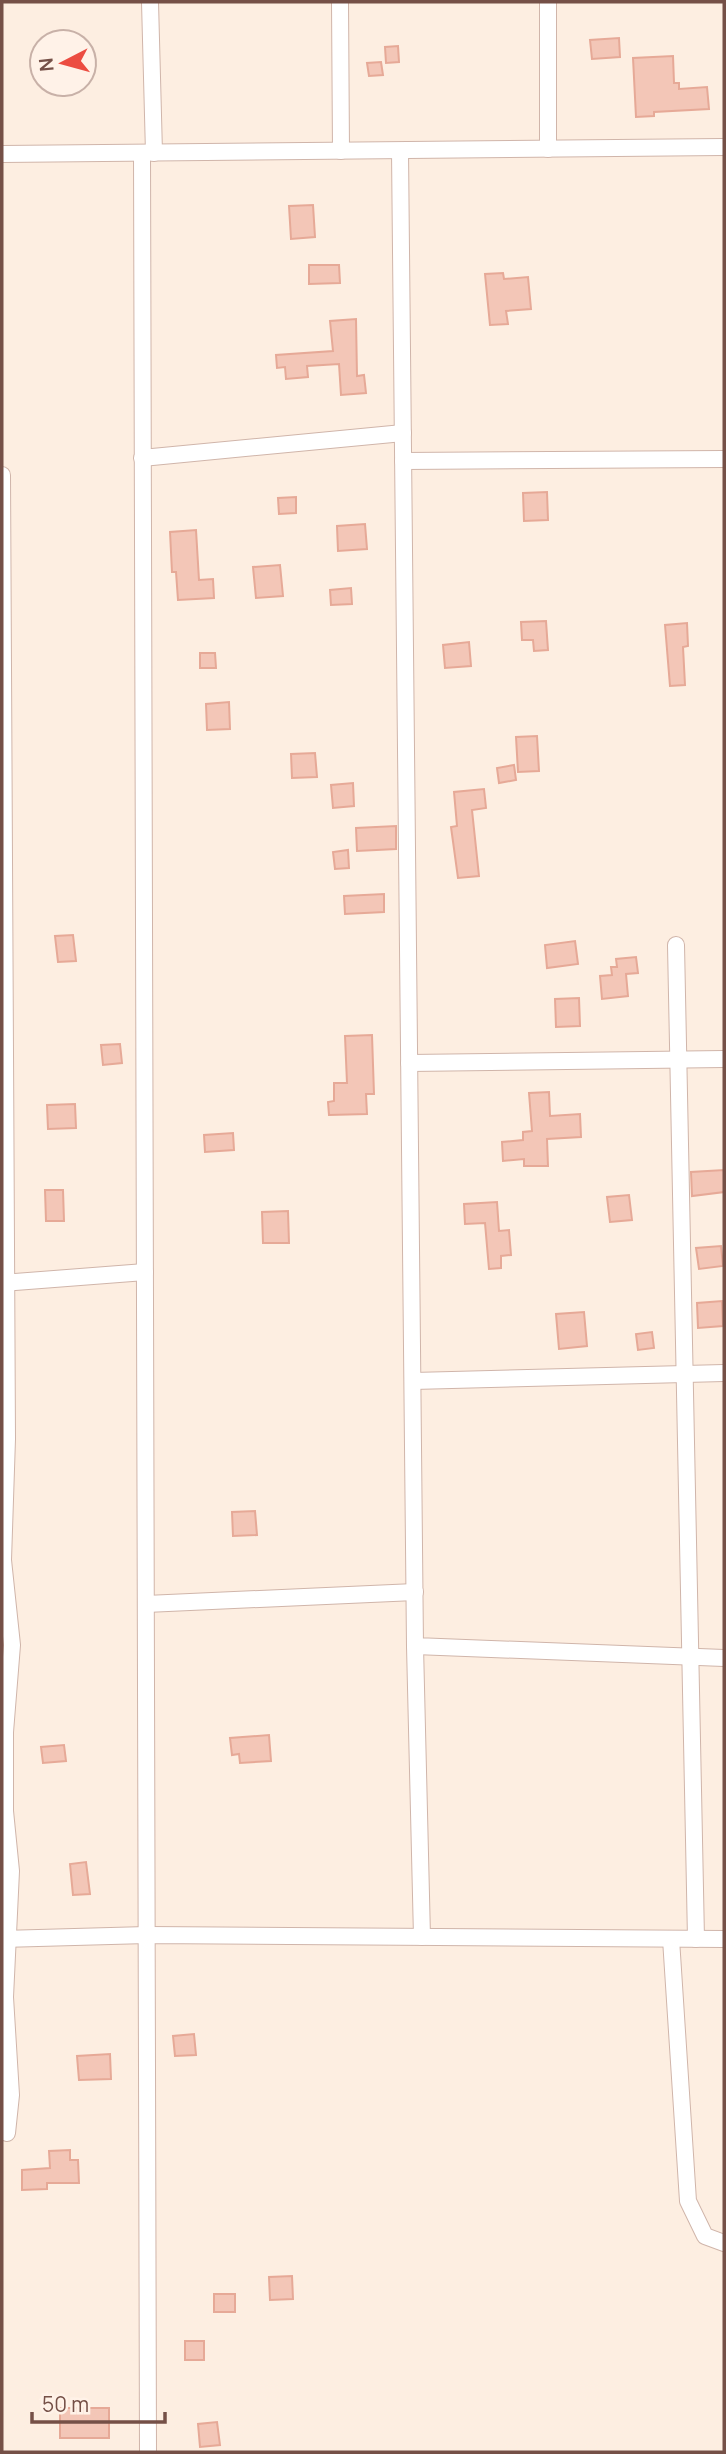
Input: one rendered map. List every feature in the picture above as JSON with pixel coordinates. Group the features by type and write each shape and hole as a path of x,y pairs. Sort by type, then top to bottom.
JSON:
{"street":[{"path":"148,2452 142,458 150,2"},
{"path":"340,2 341,151"},
{"path":"548,2 548,149"},
{"path":"2,155 724,147"},
{"path":"400,150 415,1646 422,1937"},
{"path":"142,458 403,433"},
{"path":"403,461 724,459"},
{"path":"2,475 4,1283 7,1439 3,1560 12,1645 5,1732 5,1811 11,1871 5,1939 11,2095 7,2133"},
{"path":"676,945 696,1939"},
{"path":"409,1063 724,1059"},
{"path":"4,1283 145,1272"},
{"path":"413,1381 724,1373"},
{"path":"146,1604 415,1592"},
{"path":"415,1646 724,1658"},
{"path":"5,1939 147,1934 724,1939"},
{"path":"671,1939 688,2201 705,2236 724,2243"}],"building":[{"path":"619,38 620,57 592,59 590,40"},
{"path":"398,46 399,62 386,63 385,47"},
{"path":"673,56 674,83 679,83 679,89 707,87 709,109 654,112 654,116 636,117 633,58"},
{"path":"381,62 383,75 369,76 367,63"},
{"path":"313,205 315,237 291,239 289,206"},
{"path":"309,265 339,265 340,283 309,284"},
{"path":"503,273 504,279 528,277 531,309 506,311 508,324 490,325 485,274"},
{"path":"356,319 357,376 364,375 366,393 341,395 339,364 307,366 308,377 286,379 285,367 277,368 276,355 333,351 330,321"},
{"path":"547,492 548,520 524,521 523,493"},
{"path":"296,497 296,513 279,514 278,498"},
{"path":"365,524 367,549 338,551 337,526"},
{"path":"196,530 199,580 213,579 214,598 178,600 176,572 172,572 170,532"},
{"path":"280,565 283,596 256,598 253,567"},
{"path":"351,588 352,604 331,605 330,590"},
{"path":"546,621 548,650 534,651 533,640 522,640 521,622"},
{"path":"687,623 688,646 683,647 685,685 670,686 665,625"},
{"path":"469,642 471,666 445,668 443,645"},
{"path":"200,653 215,653 216,668 200,668"},
{"path":"229,702 230,729 207,730 206,704"},
{"path":"537,736 539,771 518,772 516,737"},
{"path":"315,753 317,777 292,778 291,754"},
{"path":"514,765 516,780 499,783 497,768"},
{"path":"353,783 354,806 333,808 331,785"},
{"path":"484,789 486,808 472,810 479,876 458,878 451,827 457,826 454,792"},
{"path":"396,826 396,849 357,851 356,828"},
{"path":"348,850 349,868 335,869 333,852"},
{"path":"384,894 384,912 345,914 344,896"},
{"path":"73,935 76,961 58,962 55,936"},
{"path":"575,941 578,964 547,968 545,945"},
{"path":"636,957 638,973 626,974 628,996 602,999 600,976 612,975 611,967 617,967 616,959"},
{"path":"579,998 580,1026 556,1027 555,999"},
{"path":"372,1035 374,1094 366,1094 367,1114 329,1115 328,1102 334,1101 334,1083 347,1083 345,1036"},
{"path":"120,1044 122,1063 103,1065 101,1045"},
{"path":"549,1092 550,1116 580,1114 581,1137 547,1139 548,1166 524,1166 524,1159 503,1161 502,1142 523,1140 523,1132 532,1131 529,1093"},
{"path":"75,1104 76,1128 48,1129 47,1105"},
{"path":"233,1133 234,1150 205,1152 204,1135"},
{"path":"724,1170 724,1192 692,1196 691,1172"},
{"path":"45,1190 63,1190 64,1221 46,1221"},
{"path":"629,1195 632,1220 610,1222 607,1197"},
{"path":"497,1202 499,1231 509,1230 511,1255 501,1256 501,1268 489,1269 485,1223 465,1224 464,1204"},
{"path":"288,1211 289,1243 263,1243 262,1212"},
{"path":"721,1246 723,1266 699,1269 696,1248"},
{"path":"722,1301 723,1326 698,1328 697,1303"},
{"path":"584,1312 587,1346 559,1349 556,1314"},
{"path":"652,1332 654,1348 638,1350 636,1334"},
{"path":"255,1511 257,1535 233,1536 232,1512"},
{"path":"269,1735 271,1761 240,1763 239,1754 232,1755 230,1738"},
{"path":"64,1745 66,1761 43,1763 41,1747"},
{"path":"86,1862 90,1894 73,1895 70,1864"},
{"path":"194,2034 196,2055 175,2056 173,2036"},
{"path":"110,2054 111,2079 79,2080 77,2056"},
{"path":"70,2150 70,2160 78,2160 79,2183 47,2183 47,2189 22,2190 22,2170 50,2168 49,2151"},
{"path":"292,2276 293,2299 270,2300 269,2277"},
{"path":"214,2294 235,2294 235,2312 214,2312"},
{"path":"185,2341 204,2341 204,2360 185,2360"},
{"path":"60,2408 109,2408 109,2438 60,2438"},
{"path":"217,2422 220,2445 200,2447 198,2424"}]}
